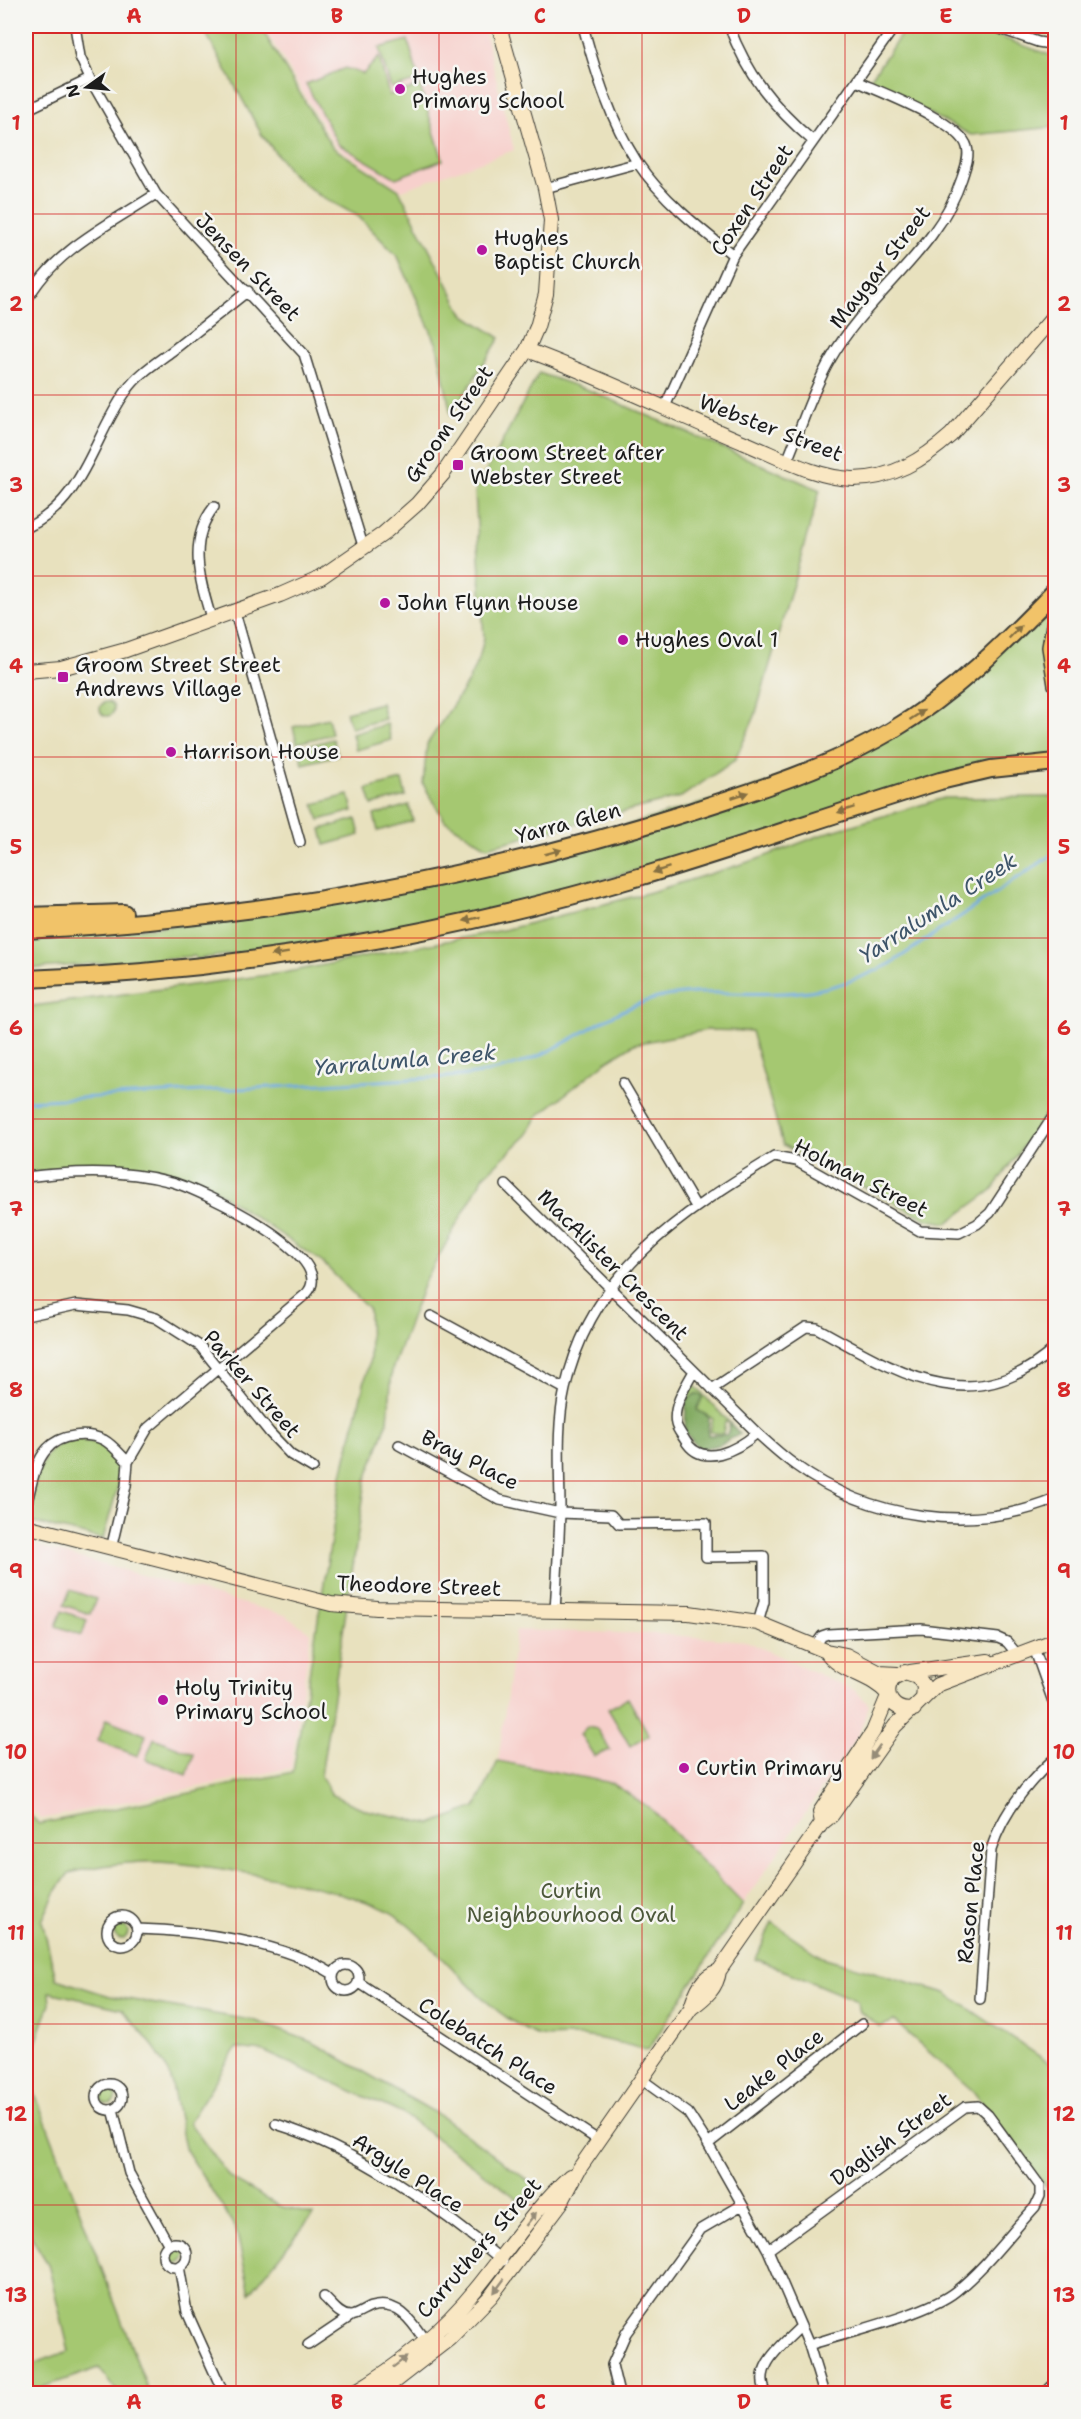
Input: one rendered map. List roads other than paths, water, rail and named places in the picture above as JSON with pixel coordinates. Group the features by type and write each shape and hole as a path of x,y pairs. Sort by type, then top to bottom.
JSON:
{"highway":[{"name":"Yarra Glen","path":"26,930 132,923 361,892 496,865 676,817 785,780 848,754 889,732 945,694 1008,639 1056,590"},
{"path":"26,988 320,948 505,912 639,877 902,793 991,769 1056,762"},
{"path":"902,793 991,774 1056,768"},
{"path":"26,916 131,913 223,904 496,865"},
{"path":"26,979 126,973"}],"main road":[{"name":"Groom Street","path":"27,673 79,664 116,653 212,618 235,612 321,577 364,549 417,504 443,474 527,350 546,294 551,220 545,188 499,26"},
{"name":"Webster Street","path":"527,350 787,461 836,478 855,479 875,477 915,463 951,435 1056,314"},
{"path":"1056,614 1050,647 1056,685"},
{"name":"Theodore Street","path":"26,1527 331,1604 377,1608 689,1613 758,1623 820,1649 846,1655 880,1673 940,1670 1012,1656"},
{"name":"Theodore Street","path":"918,1704 939,1683 970,1674 1056,1640"},
{"name":"Theodore Street","path":"820,1649 836,1664 875,1682 888,1695"},
{"path":"902,1673 915,1674 922,1680 925,1689 918,1704 897,1708 888,1695 890,1683 902,1673"},
{"name":"Carruthers Street","path":"822,1823 820,1812 873,1732 888,1695"},
{"name":"Carruthers Street","path":"351,2394 366,2390 480,2310 561,2203 598,2140 691,2008 701,1984 710,1974 719,1971 822,1823 832,1815 898,1722 918,1704"},
{"name":"Carruthers Street","path":"378,2394 429,2347 550,2195 579,2169"}],"street":[{"name":"Jensen Street","path":"75,26 80,57 90,80 156,194 304,354 364,549"},
{"path":"583,26 606,100 638,163 678,209 733,255"},
{"path":"729,26 737,48 766,96 813,141"},
{"name":"Coxen Street","path":"664,409 733,255 895,26"},
{"path":"992,26 1038,42 1056,45"},
{"path":"26,110 90,80"},
{"name":"Maygar Street","path":"787,461 830,360 929,241 958,191 968,160 967,146 952,128 856,81"},
{"path":"545,188 638,163"},
{"path":"26,302 44,272 58,259 156,194"},
{"path":"26,528 39,522 58,507 76,486 127,389 143,373 248,291"},
{"path":"212,618 197,558 200,531 214,507"},
{"path":"235,612 300,842"},
{"path":"623,1083 696,1205"},
{"name":"Holman Street","path":"555,1611 560,1513 559,1451 565,1389 591,1319 629,1263 648,1244 696,1205 774,1157 784,1157 920,1231 959,1233 977,1224 990,1213 1056,1112"},
{"path":"26,1177 88,1172 172,1182 232,1207 264,1226 311,1269 312,1287 148,1428 128,1462 126,1486 111,1549"},
{"name":"MacAlister Crescent","path":"506,1185 757,1433 795,1466 827,1485 864,1502 907,1514 951,1519 996,1516 1039,1506 1056,1499"},
{"name":"Parker Street","path":"26,1316 76,1305 128,1310 156,1318 200,1346 270,1433 291,1455 312,1468"},
{"path":"431,1316 565,1389"},
{"path":"712,1389 806,1327 818,1328 880,1364 906,1375 934,1384 954,1386 992,1382 1013,1375 1031,1366 1056,1347"},
{"name":"MacAlister Crescent","path":"694,1371 679,1402 676,1423 691,1450 703,1455 719,1455 743,1444 757,1433"},
{"path":"26,1506 38,1464 47,1448 60,1440 77,1435 92,1436 105,1441 128,1462"},
{"name":"Bray Place","path":"399,1444 500,1500 560,1513 611,1515 619,1524 706,1523 706,1557 764,1556 764,1602 758,1623"},
{"path":"820,1649 822,1636 828,1634 921,1629 998,1638 1007,1642 1012,1656"},
{"path":"1034,1648 1056,1710"},
{"name":"Rason Place","path":"980,1999 991,1850 1003,1821 1021,1796 1056,1757"},
{"path":"137,1929 203,1933 298,1955 333,1974 334,1983 344,1991 353,1989 358,1982"},
{"name":"Colebatch Place","path":"333,1974 339,1967 347,1965 355,1969 358,1982 598,2140"},
{"name":"Leake Place","path":"708,2144 862,2024"},
{"path":"641,2079 688,2113 708,2144 768,2250 809,2346 824,2394"},
{"name":"Daglish Street","path":"768,2250 965,2107 978,2106 987,2115 1040,2186 1040,2196 1035,2207 956,2291 940,2301 917,2310 809,2346"},
{"path":"113,2109 129,2173 169,2245"},
{"name":"Argyle Place","path":"276,2124 307,2133 361,2161 450,2221 512,2269"},
{"path":"619,2394 612,2365 626,2333 701,2229 742,2205"},
{"path":"178,2244 185,2249 186,2260 179,2266 172,2266 165,2261 164,2252 169,2245 178,2244"},
{"path":"179,2266 187,2312 224,2394"},
{"path":"324,2296 340,2313 351,2316"},
{"path":"308,2345 351,2316 376,2306 392,2306 411,2321 429,2347"},
{"path":"767,2394 762,2385 762,2374 767,2363 801,2326"},
{"path":"1044,2394 1056,2382"}],"waterway":[{"name":"Yarralumla Creek","path":"26,1101 447,1077 479,1074 500,1069 546,1052 619,1012 650,1000 689,993 769,994 809,991 861,977 890,964 1056,852"}],"place":[{"name":"Hughes Primary School","path":"400,89"},
{"name":"Hughes Baptist Church","path":"482,250"},
{"name":"Groom Street after Webster Street","path":"458,465"},
{"name":"John Flynn House","path":"385,603"},
{"name":"Hughes Oval 1","path":"623,640"},
{"name":"Groom Street Street Andrews Village","path":"63,677"},
{"name":"Harrison House","path":"171,752"},
{"name":"Holy Trinity Primary School","path":"163,1700"},
{"name":"Curtin Primary","path":"684,1768"}],"park label":[{"name":"Curtin Neighbourhood Oval","path":"571,1903"}]}
